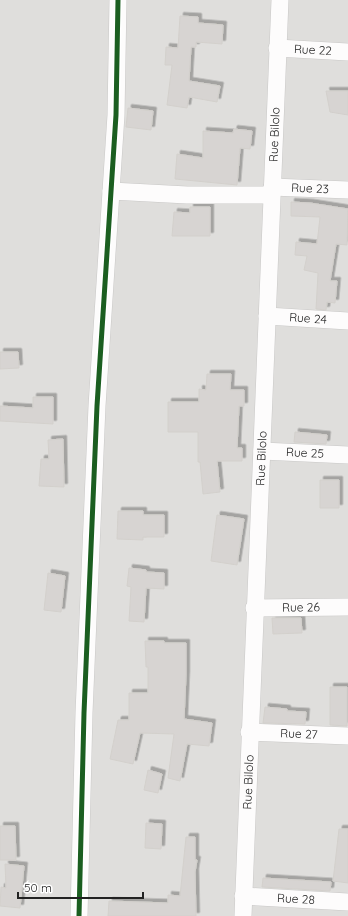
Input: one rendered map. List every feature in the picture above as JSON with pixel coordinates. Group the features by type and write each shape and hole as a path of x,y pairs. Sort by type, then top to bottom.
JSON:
{"street":[{"path":"79,916 84,713 97,406 116,115 118,0"},
{"name":"Rue Bilolo","path":"243,916 254,608 262,451 271,191 280,0"},
{"name":"Rue 22","path":"278,48 348,52"},
{"name":"Rue 23","path":"111,191 187,195 271,191 348,190"},
{"name":"Rue 24","path":"267,316 348,321"},
{"name":"Rue 25","path":"262,451 348,455"},
{"name":"Rue 26","path":"254,608 348,607"},
{"name":"Rue 27","path":"249,732 348,736"},
{"name":"Rue 28","path":"243,896 348,902"}],"shaded area":[{"path":"0,0 348,0 348,916 0,916"}],"building":[{"path":"180,16 198,17 198,23 223,25 222,44 196,42 196,47 191,47 189,81 220,86 217,102 189,97 187,108 167,105 172,65 165,65 166,47 178,48"},
{"path":"326,91 348,91 348,115 330,112"},
{"path":"128,108 153,111 151,130 126,127"},
{"path":"234,129 252,131 250,149 240,148 237,185 175,179 177,154 203,158 203,131 233,133"},
{"path":"291,202 310,203 348,209 347,245 336,244 330,281 337,281 335,303 327,302 326,310 316,309 318,273 304,270 307,256 295,255 296,242 317,244 320,217 291,216"},
{"path":"190,207 210,207 210,236 172,236 174,212 190,213"},
{"path":"0,352 18,352 19,368 0,369"},
{"path":"207,374 231,374 230,390 244,390 244,406 239,406 237,448 242,448 242,461 217,461 220,492 203,494 200,462 198,462 198,432 168,432 168,402 199,402 199,389 206,390"},
{"path":"33,397 53,397 53,424 0,421 0,406 33,408"},
{"path":"295,432 327,435 326,444 294,442"},
{"path":"63,439 64,487 39,486 41,459 49,459 48,440"},
{"path":"320,480 339,480 339,508 320,508"},
{"path":"118,511 143,511 143,515 164,515 164,537 143,537 143,540 117,539"},
{"path":"217,515 244,519 237,565 211,561"},
{"path":"129,568 146,570 146,572 164,573 164,589 146,588 144,622 129,621 131,587 127,586"},
{"path":"48,573 65,576 61,612 44,610"},
{"path":"272,618 301,618 302,633 273,634"},
{"path":"145,641 186,643 184,719 212,723 209,746 187,744 180,781 168,778 174,734 140,733 133,764 110,759 118,720 129,720 129,693 148,693 148,667 146,667"},
{"path":"330,687 347,687 347,726 330,725"},
{"path":"265,707 287,709 287,711 306,712 305,724 263,723"},
{"path":"148,770 162,774 158,793 144,790"},
{"path":"146,823 162,824 161,849 145,848"},
{"path":"0,826 15,826 16,860 0,860"},
{"path":"339,829 348,829 348,883 333,881"},
{"path":"186,837 195,837 195,860 197,860 195,872 196,916 108,916 109,901 168,903 168,895 180,896"},
{"path":"5,864 24,866 20,908 0,906 1,887 6,888"},
{"path":"263,878 331,882 330,891 262,887"}],"cycle path":[{"path":"79,916 84,713 97,406 116,115 118,0"}]}
